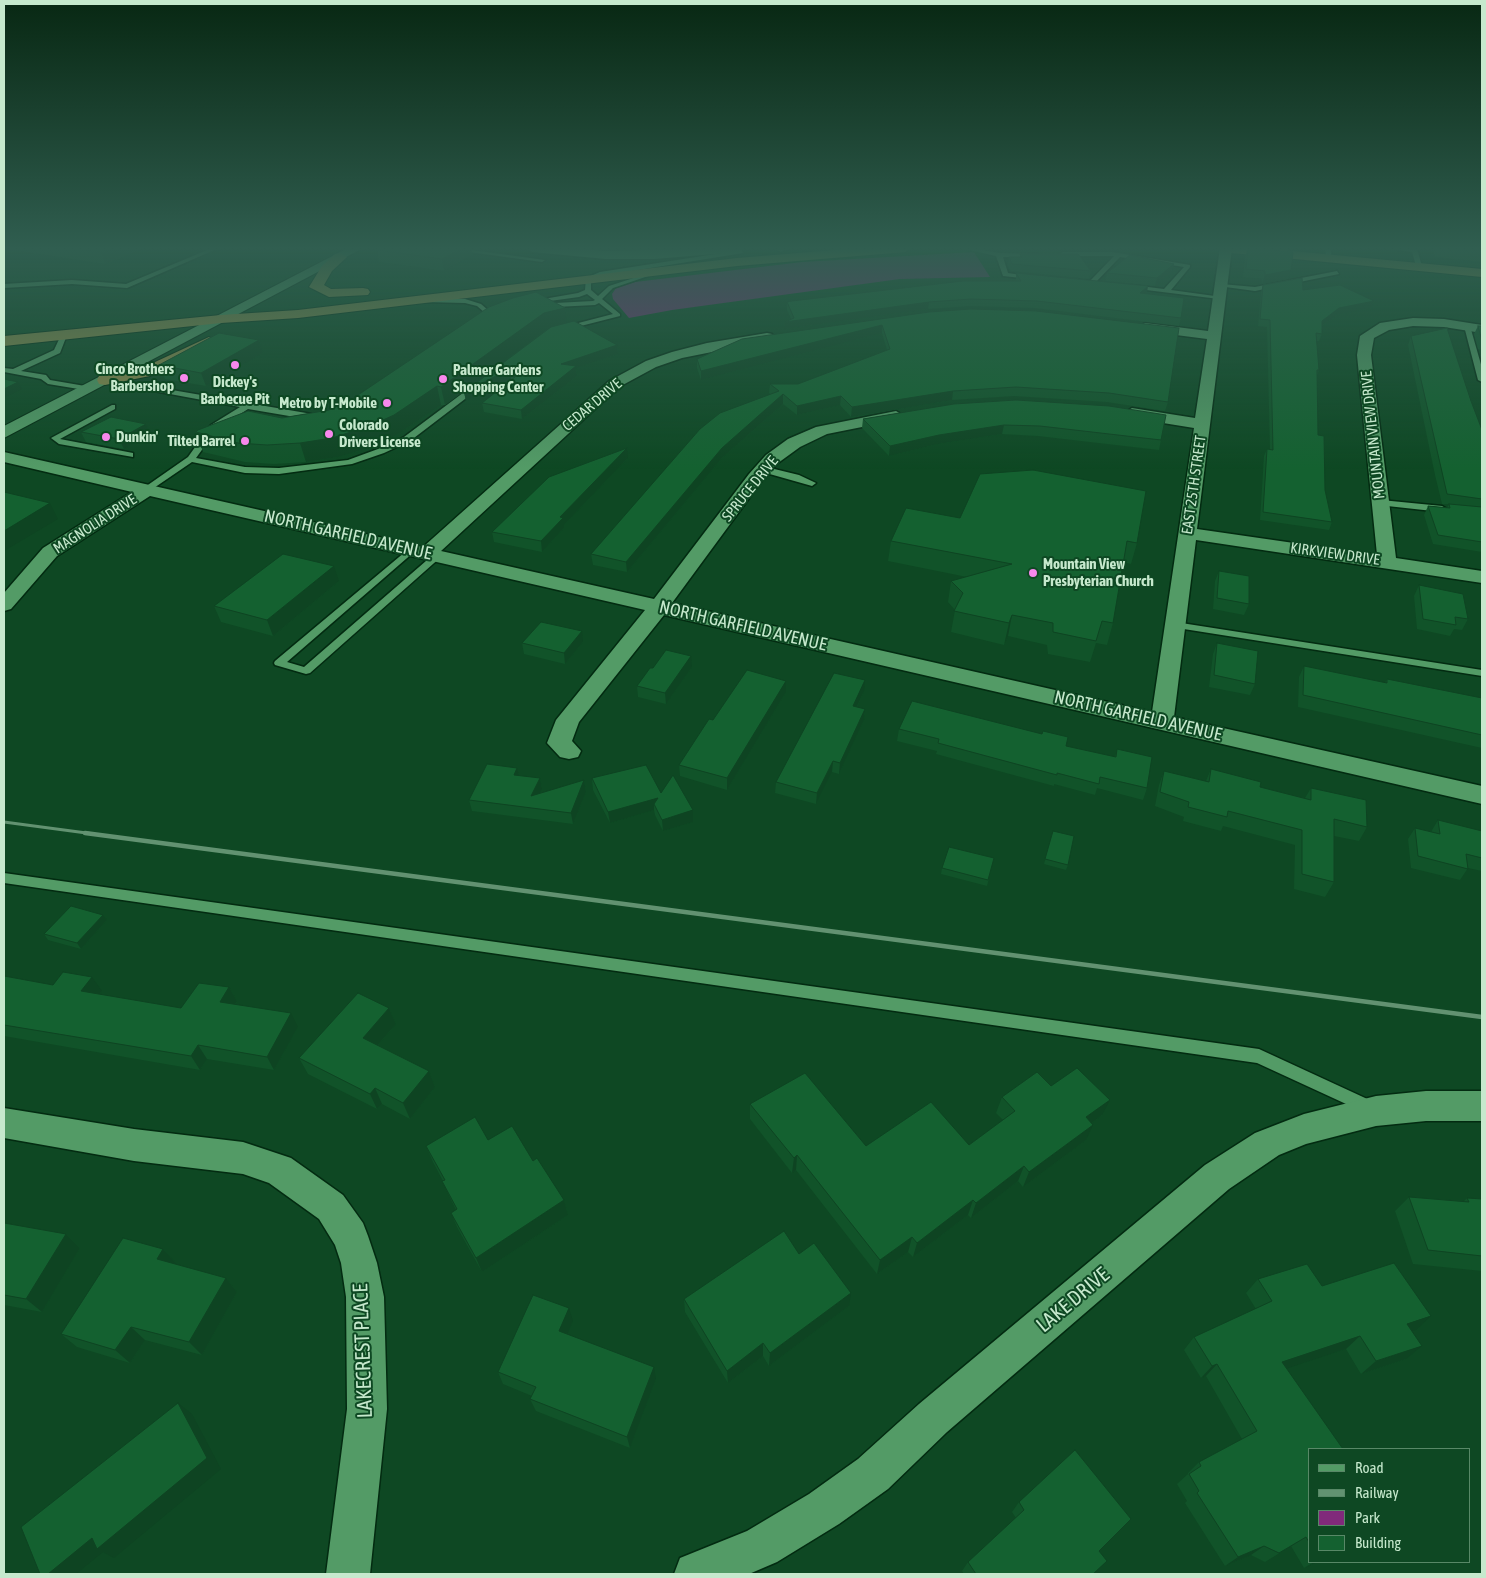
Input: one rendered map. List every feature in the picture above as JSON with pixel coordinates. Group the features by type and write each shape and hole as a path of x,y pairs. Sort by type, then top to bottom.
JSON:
{"highway":[{"path":"4,341 194,322"},
{"path":"105,380 144,372 196,347 232,335 299,322"}],"main road":[{"path":"4,433 215,322"}],"street":[{"name":"EAST 25TH STREET","path":"1162,722 1216,322"},
{"name":"MOUNTAIN VIEW DRIVE","path":"1387,562 1364,355 1368,336 1385,326 1413,322 1478,328"},
{"path":"1129,326 1214,336"},
{"name":"CEDAR DRIVE","path":"425,553 605,391 622,379 651,364 677,355 707,347 785,335"},
{"path":"1117,411 1202,424"},
{"name":"SPRUCE DRIVE","path":"569,751 559,743 568,720 659,607 762,470 781,451 808,435 841,426 915,413"},
{"name":"NORTH GARFIELD AVENUE","path":"4,457 1482,795"},
{"name":"MAGNOLIA DRIVE","path":"4,605 50,552 148,490"},
{"name":"KIRKVIEW DRIVE","path":"1188,533 1482,577"},
{"name":"LAKE DRIVE","path":"696,1574 762,1547 824,1509 873,1474 933,1418 1224,1173 1267,1144 1304,1129 1376,1111 1426,1106 1482,1106"},
{"name":"LAKECREST PLACE","path":"4,1123 134,1145 243,1158 279,1170 331,1207 350,1236 359,1263 365,1297 368,1409 348,1574"}],"lane":[{"path":"558,330 591,322"},
{"path":"1478,328 1482,380"},
{"path":"4,377 57,351 64,335"},
{"path":"4,370 43,377 48,382 88,389"},
{"path":"105,380 295,415 314,416"},
{"path":"191,459 245,470 278,471 349,462 381,452 407,439 482,383"},
{"path":"148,490 191,459 214,427 247,406"},
{"path":"112,407 55,438 59,442 130,455"},
{"path":"762,470 796,477 812,483"},
{"path":"1381,503 1450,510"},
{"path":"425,553 306,670 279,663 425,553"},
{"path":"1175,625 1482,673"},
{"path":"4,878 1259,1056 1376,1111"}],"building":[{"path":"467,322 532,322 441,387 437,386 394,415 370,426 332,438 300,443 267,445 238,443 196,432 248,411 282,418 329,410 349,401"},
{"path":"575,322 617,345 561,364 576,366 521,410 482,403 515,377 510,369 464,392 551,327"},
{"path":"862,322 1126,322 1179,328 1168,402 1109,393 1016,387 953,391 852,407 841,396 797,406 783,394 722,448 626,562 591,554 700,429 720,413 779,391 770,384 798,384 890,349 882,325 701,371 697,359 742,339"},
{"path":"1270,322 1322,322 1322,334 1316,333 1319,370 1317,370 1318,435 1324,436 1325,490 1332,522 1263,512 1267,449 1273,450"},
{"path":"1478,326 1482,326 1482,341"},
{"path":"1447,328 1482,430 1482,499 1447,494 1411,336"},
{"path":"219,333 259,340 201,373 159,365"},
{"path":"4,379 18,382 4,389"},
{"path":"1016,400 1109,406 1166,415 1161,440 1040,426 1004,425 939,435 890,446 863,419 954,404"},
{"path":"111,417 146,424 119,439 81,432"},
{"path":"627,448 560,517 563,518 541,541 492,532 549,477"},
{"name":"Mountain View Presbyterian Church","path":"1033,470 1146,491 1137,543 1127,541 1113,623 1102,621 1096,641 1053,632 1053,623 1012,615 1009,623 954,611 963,593 951,581 1012,564 891,541 906,508 960,518 980,474"},
{"path":"4,492 50,503 4,531"},
{"path":"1449,504 1482,507 1482,542 1438,535 1428,506 1450,508"},
{"path":"283,554 334,566 267,620 214,606"},
{"path":"1219,571 1249,576 1249,604 1217,598"},
{"path":"1419,585 1463,594 1468,619 1455,617 1456,625 1423,619"},
{"path":"541,622 582,631 564,653 522,643"},
{"path":"1217,643 1258,651 1255,684 1214,675"},
{"path":"666,650 691,656 665,693 637,686 650,668 653,668"},
{"path":"1304,666 1387,683 1387,679 1482,698 1482,735 1303,695"},
{"path":"747,670 786,681 727,778 679,765 709,719 713,720"},
{"path":"834,673 865,680 853,706 865,709 840,763 833,761 817,793 776,782"},
{"path":"912,701 1042,734 1043,731 1068,737 1066,746 1116,757 1117,749 1152,757 1147,788 1100,777 1099,784 1057,773 1057,775 938,743 939,739 899,729"},
{"path":"487,764 517,768 514,775 540,778 531,796 584,780 571,813 469,800"},
{"path":"646,765 661,793 673,775 693,810 662,820 654,804 658,798 608,812 592,778"},
{"path":"1211,769 1261,782 1260,787 1311,800 1311,788 1366,800 1367,827 1334,819 1334,882 1302,874 1302,830 1228,811 1227,817 1188,807 1189,802 1160,792 1164,771 1209,782"},
{"path":"1438,820 1482,831 1482,858 1466,854 1468,869 1418,856 1415,828 1440,834"},
{"path":"1053,831 1074,836 1068,865 1045,859"},
{"path":"949,847 994,858 988,880 942,868"},
{"path":"71,906 103,915 77,943 44,934"},
{"path":"63,972 92,977 81,991 181,1008 199,983 229,987 220,1002 291,1013 267,1057 198,1045 191,1056 4,1025 4,976 53,985"},
{"path":"358,993 389,1008 363,1038 429,1071 403,1103 375,1088 370,1094 299,1058"},
{"path":"1077,1068 1110,1100 1086,1117 1093,1125 1029,1172 1024,1166 976,1203 973,1200 917,1243 912,1237 880,1260 797,1155 794,1158 750,1104 805,1073 866,1146 931,1102 969,1145 1015,1111 1002,1097 1037,1072 1051,1086"},
{"path":"475,1117 488,1140 512,1126 533,1161 537,1158 564,1200 476,1258 451,1213 457,1209 442,1181 445,1180 426,1146"},
{"path":"1409,1197 1469,1202 1467,1198 1482,1199 1482,1256 1428,1250"},
{"path":"4,1223 66,1234 26,1299 4,1295"},
{"path":"784,1231 799,1254 814,1243 851,1293 770,1353 763,1343 727,1371 684,1299"},
{"path":"123,1238 163,1249 157,1259 226,1278 189,1342 131,1327 115,1350 61,1334"},
{"path":"1394,1263 1431,1316 1407,1324 1422,1346 1376,1361 1360,1336 1282,1362 1342,1448 1308,1448 1308,1540 1306,1537 1279,1553 1264,1546 1238,1557 1197,1493 1199,1491 1189,1474 1201,1466 1199,1462 1257,1431 1217,1364 1212,1366 1194,1337 1272,1301 1258,1279 1307,1264 1322,1286"},
{"path":"533,1295 569,1308 559,1331 654,1367 627,1437 530,1399 536,1387 498,1372"},
{"path":"178,1403 207,1458 97,1549 92,1538 48,1574 40,1574 21,1527"},
{"path":"1075,1450 1131,1519 1099,1551 1107,1561 1093,1574 976,1574 968,1562 1024,1510 1019,1502"}],"railway":[{"path":"4,822 94,834"},
{"path":"85,833 1482,1017"}],"place":[{"name":"Dickey's Barbecue Pit","path":"235,365"},
{"name":"Cinco Brothers Barbershop","path":"184,378"},
{"name":"Palmer Gardens Shopping Center","path":"443,379"},
{"name":"Metro by T-Mobile","path":"387,403"},
{"name":"Colorado Drivers License","path":"329,434"},
{"name":"Dunkin'","path":"106,437"},
{"name":"Tilted Barrel","path":"245,441"},
{"name":"Mountain View Presbyterian Church","path":"1033,573"}]}
